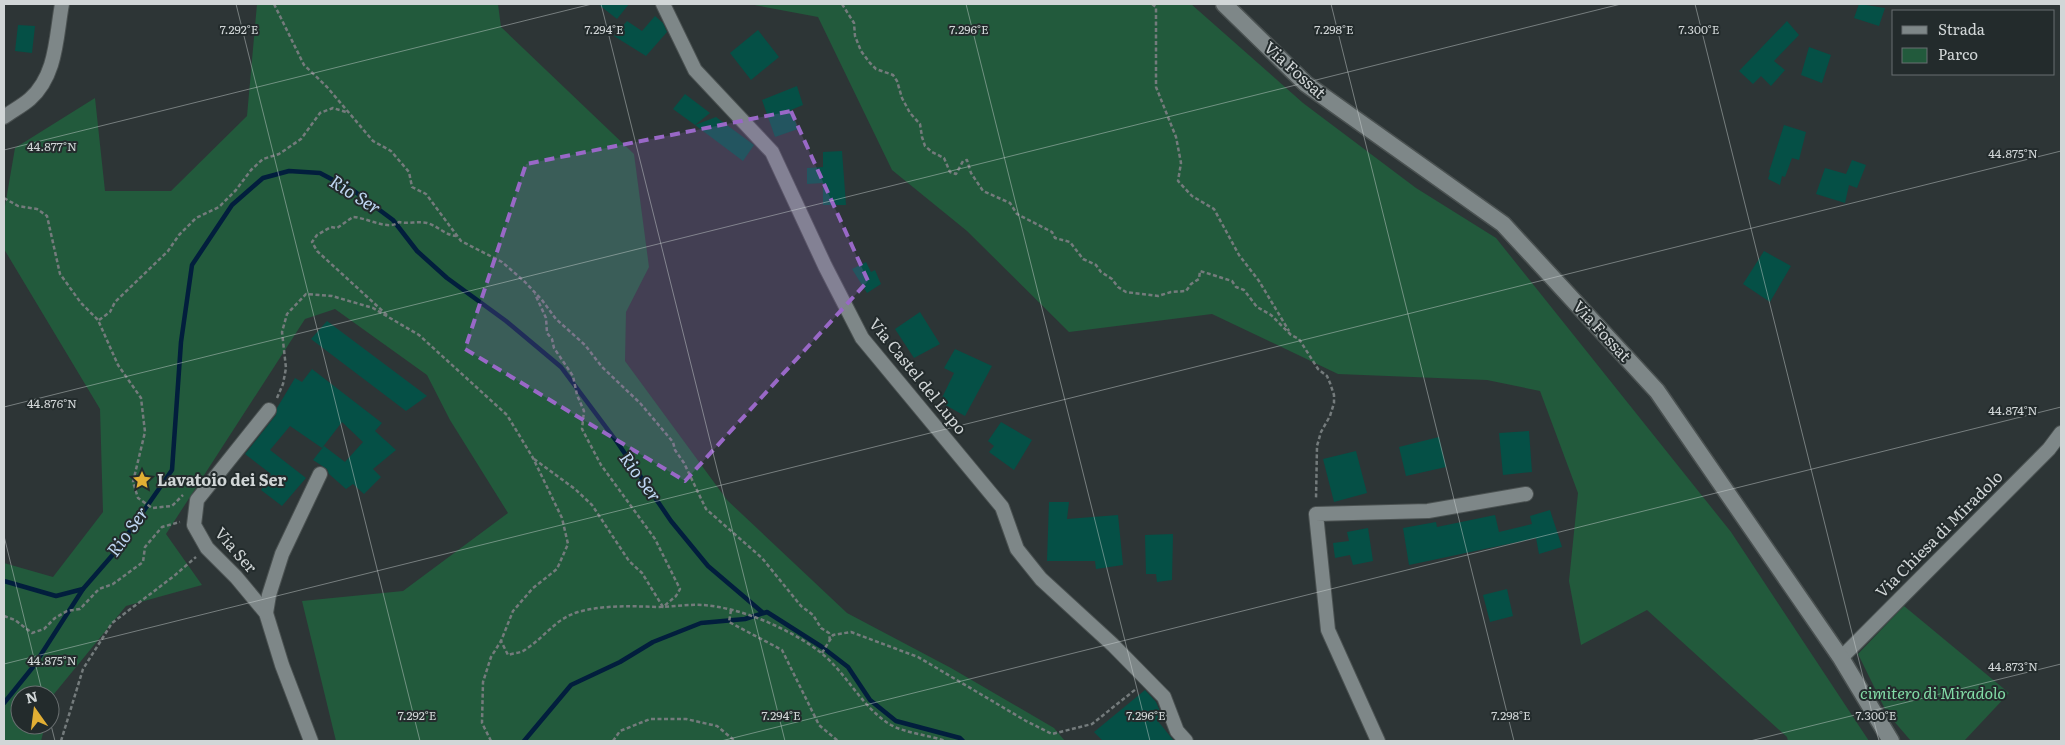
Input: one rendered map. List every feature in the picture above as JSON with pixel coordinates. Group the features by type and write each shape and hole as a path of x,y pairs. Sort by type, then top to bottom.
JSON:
{"street":[{"path":"4,117 31,98 48,73 58,42 62,4"},
{"name":"Via Castel del Lupo","path":"663,4 695,70 772,152 825,266 862,338 1002,507 1018,549 1041,578 1113,645 1164,697 1177,731 1186,741"},
{"name":"Via Fossat","path":"1224,4 1306,84 1503,224 1657,391 1841,658 1891,741"},
{"name":"Via Ser","path":"269,410 198,500 194,525 207,548 236,577 266,613 282,665 311,741"},
{"name":"Via Chiesa di Miradolo","path":"1841,658 2049,449 2061,433"},
{"name":"Via Ser","path":"266,613 269,595 282,554 320,474"},
{"path":"1378,741 1328,630 1316,514 1428,511 1526,494"}],"path":[{"path":"274,4 304,65 327,87 373,140 391,151 409,172 412,187 426,194 436,205 456,236 461,241 502,262 533,291 556,319 585,345 602,367 640,403 673,442 675,450 706,509 762,558 801,606 813,615 821,628 829,633 830,641"},
{"path":"842,4 854,23 854,36 861,51 876,69 893,75 910,113 920,124 925,146 944,158 950,172 956,174 963,161 967,160 971,173 983,191 1010,203 1017,214 1052,232 1055,238 1070,242 1084,259 1096,265 1101,272 1126,292 1158,296 1171,292 1186,291 1190,284 1199,279 1200,271 1208,272 1232,282 1236,288 1244,290 1257,307 1271,315 1291,335 1299,339 1318,369 1326,376 1334,394 1330,416 1321,432 1317,446 1316,514"},
{"path":"1152,4 1156,7 1156,87 1176,138 1181,163 1178,182 1192,196 1214,210 1239,255 1259,281 1291,335"},
{"path":"98,320 110,312 115,302 168,251 179,235 196,218 219,207 263,159 279,154 301,139 320,113 333,108 348,113"},
{"path":"4,198 18,206 38,209 47,216 60,274 81,303 98,320 118,365 141,398 146,432 133,482 138,498 152,508 172,506 185,493"},
{"path":"394,320 317,251 312,242 314,238 331,228 337,228 353,217 376,221 390,227 399,222 426,223 456,236"},
{"path":"533,291 546,318 547,333 552,339 554,348 573,376 577,395 584,411 582,429 601,465 655,539 680,588 676,596 663,607"},
{"path":"269,410 279,396 286,368 282,332 286,314 306,294 332,296 373,308 394,320 419,335 508,415 533,458 562,518 568,544 557,569 533,588 513,611 501,641 492,657 483,682 482,723 491,741"},
{"path":"533,458 575,489 592,505 629,561 642,573 663,607"},
{"path":"4,616 15,620 32,633 44,629 67,610 80,609 99,590 113,584 143,562 145,547 162,527 185,519"},
{"path":"60,741 83,669 112,623 174,576 207,548"},
{"path":"501,641 508,655 525,650 559,620 577,612 611,606 663,607 702,605 731,610 768,621 823,653 868,707 892,726 945,741"},
{"path":"731,610 729,622 782,650 819,725 838,741"},
{"path":"823,653 833,635 851,632 918,657 1026,721 1052,734 1092,724 1147,680"},
{"path":"613,741 620,731 650,719 686,719 717,726 735,741"}],"highlighted area":[{"path":"791,111 868,281 685,481 465,349 526,164"}],"green space":[{"path":"257,4 498,4 501,27 634,154 649,267 626,312 625,361 727,500 847,613 951,668 1054,728 1065,741 336,741 302,601 403,591 508,513 450,420 427,375 335,309 305,319 166,534 202,585 126,606 60,687 60,685 10,685 10,735 42,735 41,741 4,741 4,563 53,577 103,512 100,409 4,249 4,212 15,148 95,98 105,191 171,191 247,116"},
{"path":"749,4 1191,4 1303,103 1416,188 1496,238 1731,532 1869,741 1788,741 1787,737 1647,610 1581,645 1569,581 1578,493 1540,391 1487,380 1338,374 1212,314 1069,332 967,231 892,170 818,17"},
{"name":"cimitero di Miradolo","path":"1904,606 2009,693 1964,741 1911,741 1887,713 1858,654"}],"building":[{"path":"598,4 629,4 617,19"},
{"path":"1859,4 1885,8 1879,26 1854,18"},
{"path":"655,16 663,23 667,32 646,56 614,36 627,21 642,31"},
{"path":"1787,21 1799,35 1774,61 1785,70 1771,86 1761,76 1753,84 1739,71"},
{"path":"18,25 35,26 32,53 15,51"},
{"path":"758,30 779,57 751,80 730,53"},
{"path":"1809,47 1831,55 1822,83 1801,75"},
{"path":"797,86 803,105 791,110 798,129 775,137 762,100"},
{"path":"685,94 710,113 695,125 673,109"},
{"path":"716,117 754,145 743,161 695,125"},
{"path":"1784,125 1806,132 1799,160 1792,158 1785,177 1782,176 1780,185 1768,179"},
{"path":"842,151 846,205 823,205 823,183 807,184 807,168 823,167 823,152"},
{"path":"1852,160 1866,165 1857,188 1849,185 1845,203 1816,194 1825,168 1846,174"},
{"path":"1764,251 1791,266 1770,302 1743,284"},
{"path":"866,262 871,272 875,270 881,284 867,293 852,269"},
{"path":"920,312 940,344 914,358 895,329"},
{"path":"327,321 427,396 406,411 311,339"},
{"path":"955,349 992,366 965,416 940,402 954,373 944,368"},
{"path":"312,369 382,423 375,431 396,450 373,469 381,477 364,494 353,484 346,489 329,474 327,469 313,460 324,446 345,462 363,442 342,422 322,448 290,426 270,450 306,478 282,506 261,490 271,474 245,454 276,415 277,408 295,378 302,382"},
{"path":"1001,422 1032,440 1014,470 989,452 994,446 988,441"},
{"path":"1529,431 1532,472 1503,475 1499,433"},
{"path":"1439,437 1446,467 1406,476 1399,447"},
{"path":"1356,451 1367,493 1334,502 1323,459"},
{"path":"1049,502 1069,502 1067,519 1118,515 1123,565 1096,569 1095,561 1047,561"},
{"path":"1550,510 1562,547 1539,554 1536,538 1409,565 1403,528 1436,522 1437,527 1495,515 1499,532 1532,524 1530,516"},
{"path":"1368,528 1373,561 1353,565 1350,555 1335,558 1333,543 1349,541 1347,532"},
{"path":"1173,534 1172,580 1157,582 1156,574 1146,574 1145,535"},
{"path":"1507,589 1513,616 1490,622 1483,595"},
{"path":"1145,690 1156,702 1162,716 1157,720 1174,741 1103,741 1094,732"}],"waterway":[{"name":"Rio Ser","path":"4,581 56,596 83,589 116,551 172,470 181,342 192,265 232,205 263,178 289,171 320,173 354,191 393,220 417,251 447,278 506,321 561,367 617,442 671,521 708,566 762,612"},
{"path":"4,703 33,667 83,589"},
{"name":"Rio Ser","path":"524,741 571,685 620,662 653,642 701,623 745,619 767,612 822,647 848,667 870,700 896,721 960,738 963,741"}],"place":[{"name":"Lavatoio dei Ser","path":"142,480"}]}
